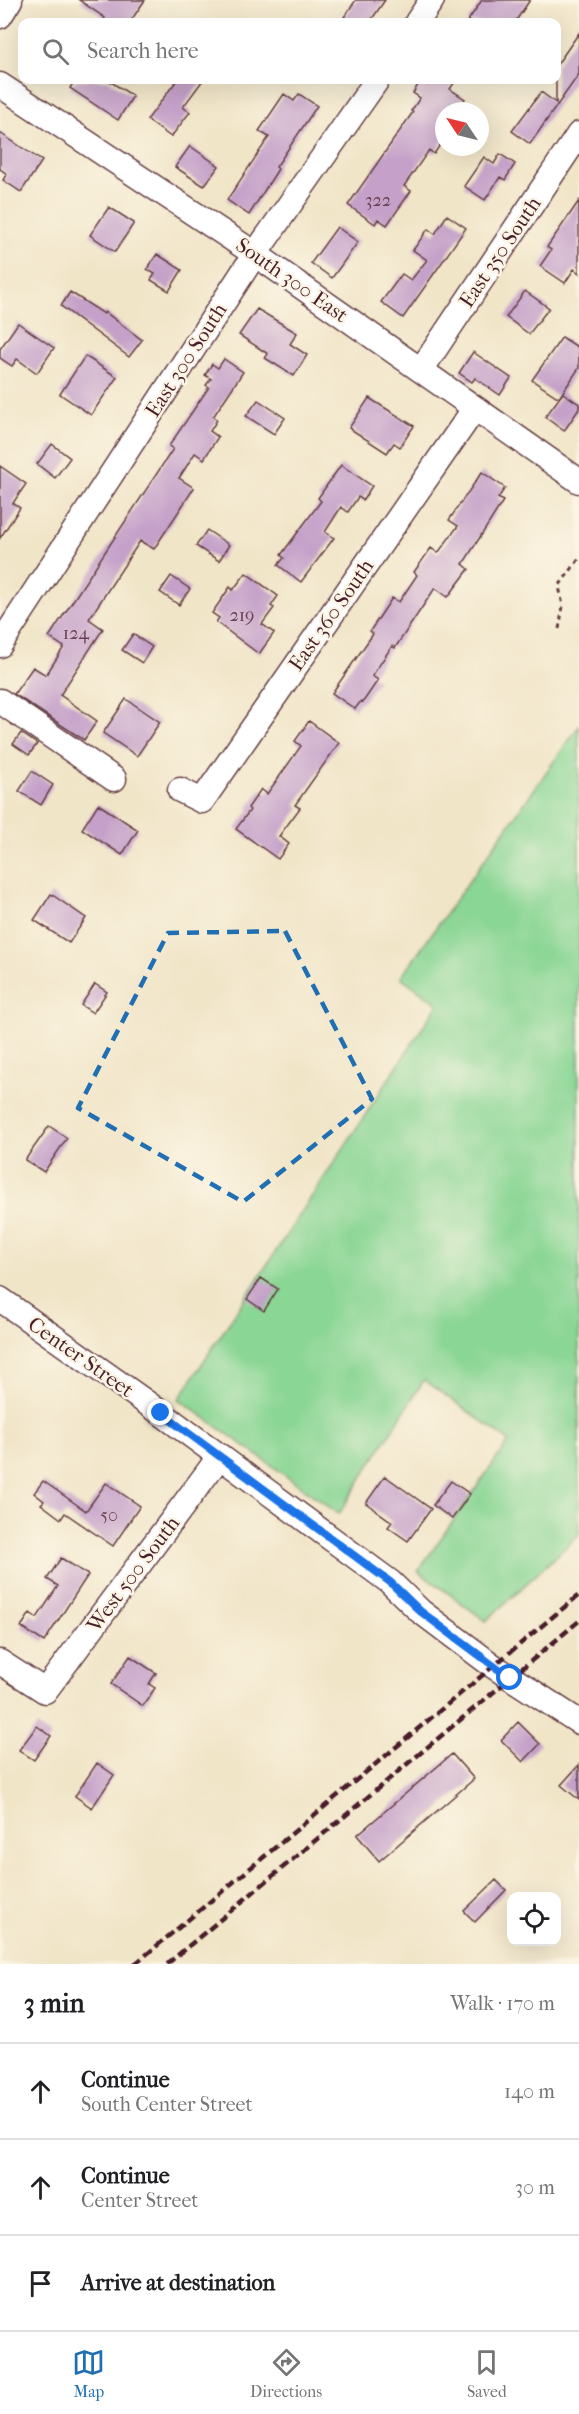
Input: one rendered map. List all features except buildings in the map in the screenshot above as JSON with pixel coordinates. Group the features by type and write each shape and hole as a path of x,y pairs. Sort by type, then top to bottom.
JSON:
{"street":[{"path":"0,16 10,0"},
{"path":"420,18 432,0"},
{"name":"East 300 South","path":"0,645 255,254 374,84"},
{"name":"South 300 East","path":"0,85 255,254 579,481"},
{"name":"East 350 South","path":"421,370 579,134"},
{"name":"East 360 South","path":"180,790 202,801 475,408"},
{"path":"0,701 114,779"},
{"name":"Center Street","path":"0,1299 220,1456 390,1582"},
{"name":"West 500 South","path":"0,1662 45,1691 220,1456"},
{"path":"390,1582 427,1602 568,1704 579,1715"},
{"path":"390,1582 420,1611 493,1666 579,1722"}],"path":[{"path":"559,629 563,606 560,586 579,559"}],"highlighted area":[{"path":"285,931 372,1099 243,1202 78,1108 168,933"}],"green space":[{"path":"579,726 579,1535 486,1621 418,1571 509,1441 424,1380 339,1514 179,1399 438,1004 401,977"}],"railway":[{"path":"135,1964 579,1595"},
{"path":"167,1964 579,1621"}],"route":[{"path":"161,1413 390,1582 420,1611 510,1678"}]}
